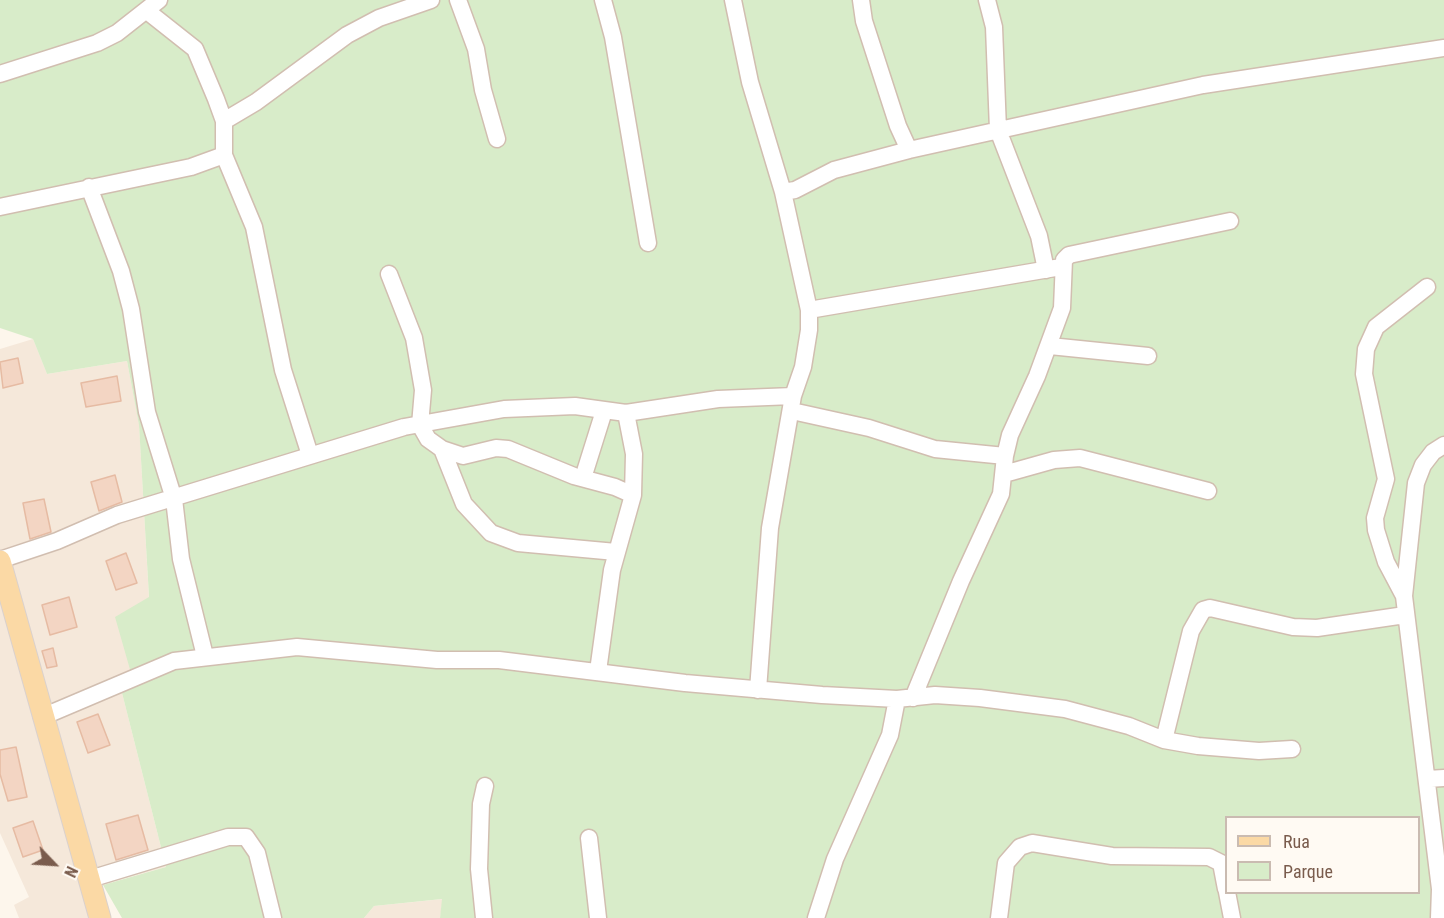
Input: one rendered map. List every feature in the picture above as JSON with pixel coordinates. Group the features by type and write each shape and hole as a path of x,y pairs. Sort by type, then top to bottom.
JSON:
{"main road":[{"path":"0,561 100,918"}],"street":[{"path":"224,122 256,102 347,35 379,18 431,0"},
{"path":"458,0 476,49 483,90 497,139"},
{"path":"603,0 613,37 648,243"},
{"path":"733,0 750,82 783,192 809,310 809,330 803,366 793,404 770,528 758,690"},
{"path":"861,0 864,21 898,126 909,150"},
{"path":"816,918 848,827 1001,494 1005,456 1016,418 1050,346 1064,300 1054,269 998,130 994,27 987,0"},
{"path":"0,74 97,43 117,33 153,5 195,49 224,122 224,155 254,227 283,370 310,455"},
{"path":"783,192 795,190 834,170 909,150 1203,85 1444,48"},
{"path":"0,207 191,167 224,155"},
{"path":"89,187 121,271 135,328 147,412 174,499 182,559 205,656"},
{"path":"809,310 1054,269 1069,255 1230,221"},
{"path":"389,274 414,338 423,390 420,424 428,439 442,449 463,456 502,448 633,495"},
{"path":"1404,596 1386,562 1376,530 1375,518 1386,479 1364,374 1366,349 1376,327 1427,287"},
{"path":"1050,346 1148,356"},
{"path":"0,561 57,541 117,515 310,455 420,424 504,409 575,406 626,412 718,399 793,404 935,449 1005,456"},
{"path":"583,478 604,411"},
{"path":"598,671 616,552 633,495 634,454 626,412"},
{"path":"1439,918 1436,779 1405,615 1404,596 1413,496 1423,465 1433,452 1444,445"},
{"path":"442,449 464,504 491,533 519,543 616,552"},
{"path":"1004,474 1054,460 1080,458 1208,491"},
{"path":"1386,479 1404,484 1413,496"},
{"path":"1164,740 1191,631 1203,610 1210,608 1301,627 1317,627 1405,615"},
{"path":"42,717 174,661 297,647 437,660 500,660 758,690 905,699 935,695 1046,706 1129,726 1164,740 1198,746 1259,751 1292,749"},
{"path":"484,918 479,869 481,804 485,786"},
{"path":"90,879 228,837 246,837 257,853 273,918"},
{"path":"589,838 598,918"},
{"path":"999,918 1006,863 1020,847 1032,843 1112,856 1209,857 1221,863 1225,882"},
{"path":"1228,894 1232,918"}],"shaded area":[{"path":"33,339 47,374 127,361 139,424 149,598 133,680 120,685 166,867 91,888 99,918 19,918 14,905 29,897 0,833 0,349"},
{"path":"443,899 440,918 364,918 374,906"}],"green space":[{"path":"0,0 1444,0 1444,918 440,918 442,899 374,906 364,918 122,918 103,885 166,867 120,685 133,680 115,617 149,597 139,425 127,361 47,374 33,339 0,328"}],"building":[{"path":"18,358 23,383 3,388 0,362"},
{"path":"117,376 121,401 86,407 81,383"},
{"path":"115,475 122,502 99,511 91,482"},
{"path":"44,499 51,532 30,539 23,503"},
{"path":"126,553 137,583 116,590 106,561"},
{"path":"69,597 77,627 50,635 42,605"},
{"path":"53,648 57,666 47,668 42,651"},
{"path":"98,714 110,745 88,753 77,722"},
{"path":"16,747 27,797 8,801 0,774 0,750"},
{"path":"138,815 148,850 116,860 106,824"},
{"path":"33,821 43,850 23,857 13,828"}]}
